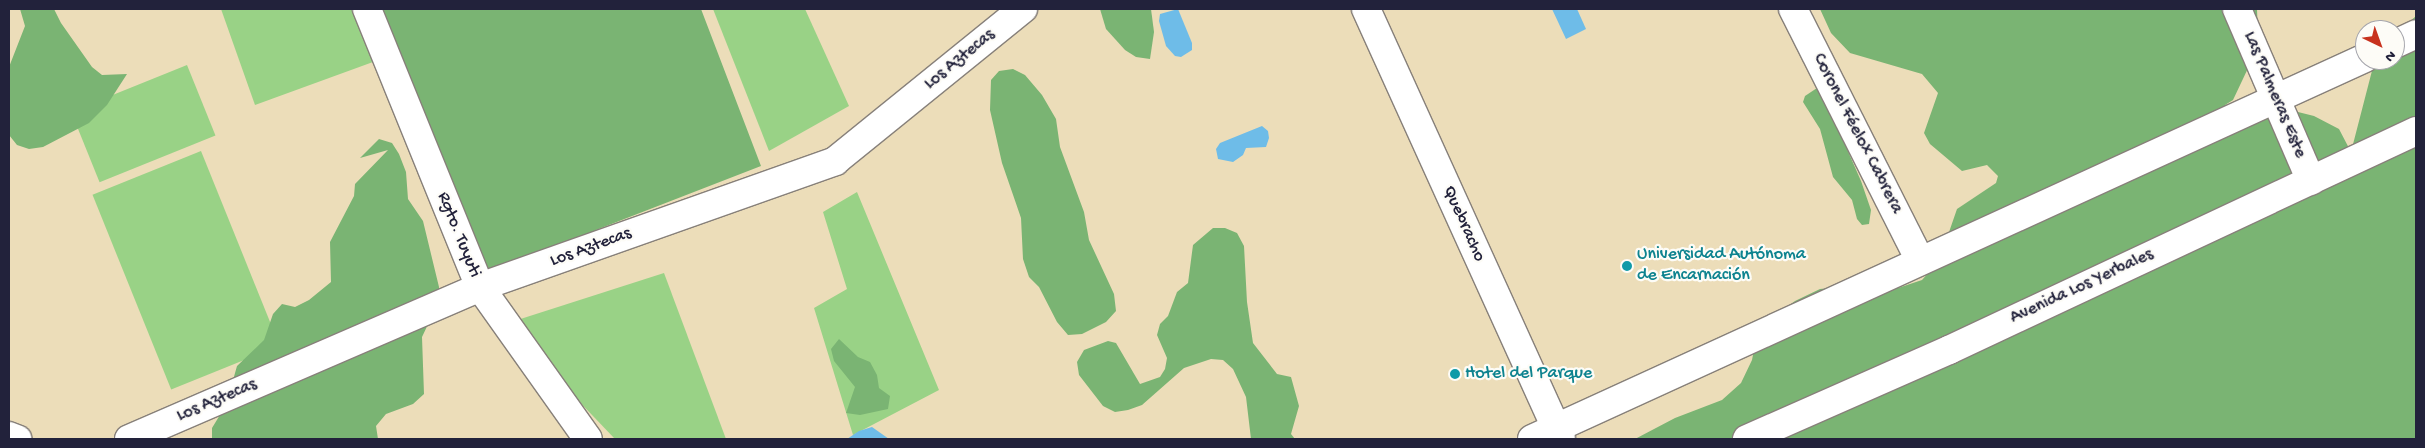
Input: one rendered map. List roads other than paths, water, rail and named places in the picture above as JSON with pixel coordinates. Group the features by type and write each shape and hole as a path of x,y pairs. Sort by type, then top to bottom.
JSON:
{"street":[{"name":"Rgto. Tuyuti","path":"366,9 480,287 588,439"},
{"name":"Los Aztecas","path":"129,439 480,287 835,162 1023,9"},
{"name":"Quebracho","path":"1366,9 1549,436"},
{"name":"Coronel Féelox Cabrera","path":"1794,9 1920,260"},
{"name":"Las Palmeras Este","path":"2237,9 2311,181"},
{"path":"1549,436 1920,260 2276,101 2355,63"},
{"name":"Avenida Los Yerbales","path":"1747,439 1949,350 2416,130"},
{"path":"9,436 17,439"}],"water":[{"path":"1178,9 1192,43 1192,50 1181,57 1175,56 1166,46 1159,21 1160,14"},
{"path":"1552,9 1577,9 1586,29 1566,39"},
{"path":"1262,126 1268,131 1269,138 1266,147 1246,148 1243,155 1233,162 1218,159 1216,149 1220,143"},
{"path":"872,427 889,439 847,439 859,431"}],"place":[{"name":"Universidad Autónoma de Encarnación","path":"1627,266"},
{"name":"Hotel del Parque","path":"1455,374"}]}
